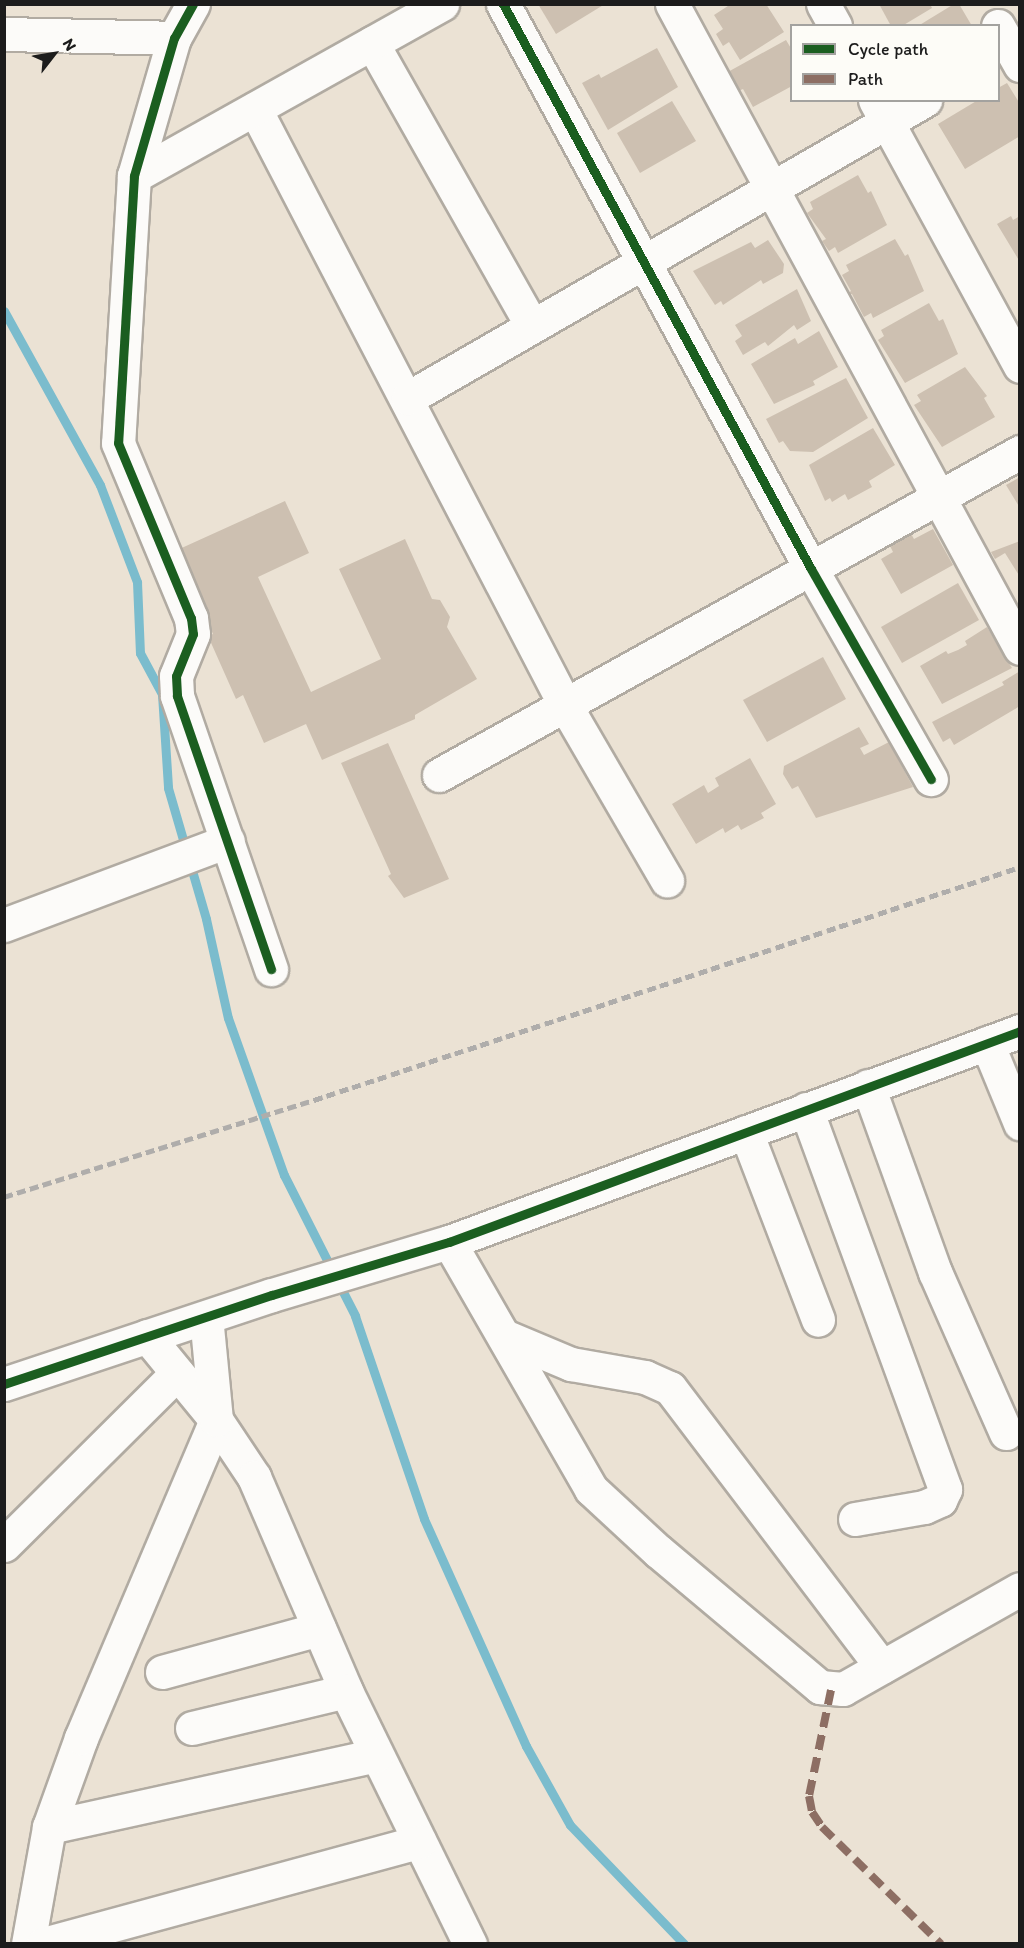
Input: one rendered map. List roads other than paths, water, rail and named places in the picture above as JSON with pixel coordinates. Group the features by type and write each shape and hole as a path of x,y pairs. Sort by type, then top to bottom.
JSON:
{"street":[{"path":"193,4 174,39 134,176 118,443 194,625 176,676 177,696 222,844 271,969"},
{"path":"134,176 442,4"},
{"path":"503,4 811,569 931,779"},
{"path":"672,4 936,499 1020,648"},
{"path":"823,4 834,24"},
{"path":"987,4 996,24"},
{"path":"4,34 174,39"},
{"path":"372,43 531,324"},
{"path":"408,398 531,324 770,189 881,112 918,102"},
{"path":"255,109 408,398 565,705 667,880"},
{"path":"881,112 1020,366"},
{"path":"439,775 1020,452"},
{"path":"4,925 222,844"},
{"path":"4,1384 272,1295 449,1242 1020,1031"},
{"path":"987,1043 1020,1123"},
{"path":"868,1086 935,1272 1006,1433"},
{"path":"806,1109 945,1490 940,1500 924,1506 855,1519"},
{"path":"746,1132 818,1320"},
{"path":"449,1242 591,1489 658,1551 820,1687 843,1689 1020,1589"},
{"path":"28,1944 49,1827 81,1738 216,1420 206,1317"},
{"path":"147,1336 216,1420 254,1477 346,1691 470,1944"},
{"path":"504,1336 571,1364 645,1377 670,1388 882,1667"},
{"path":"4,1545 177,1373"},
{"path":"162,1672 319,1629"},
{"path":"192,1728 346,1691"},
{"path":"49,1827 376,1755"},
{"path":"43,1944 419,1842"}],"waterway":[{"path":"4,311 100,485 137,582 140,653 162,694 168,788 206,919 228,1018 284,1175 332,1270"},
{"path":"338,1282 355,1316 424,1519 526,1746 570,1825 684,1944"}],"railway":[{"path":"4,1197 314,1100 1020,867"}]}
